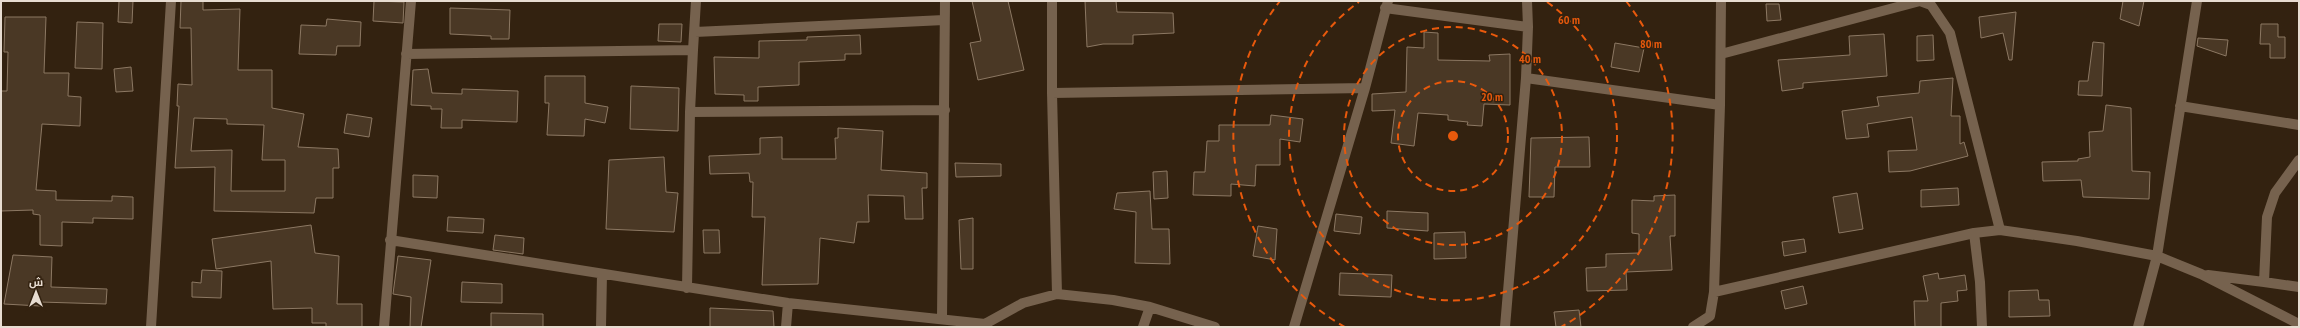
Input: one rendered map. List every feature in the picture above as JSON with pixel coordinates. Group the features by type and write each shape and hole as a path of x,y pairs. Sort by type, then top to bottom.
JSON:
{"street":[{"path":"151,327 171,1"},
{"path":"384,327 390,240 411,1"},
{"path":"687,288 690,112 696,1"},
{"path":"942,318 945,1"},
{"path":"1052,1 1052,93 1057,294"},
{"path":"1505,327 1526,78 1528,26 1527,1"},
{"path":"1711,327 1710,316 1714,292 1720,105 1721,1"},
{"path":"1721,54 1920,1 1931,5 1950,33 2000,230"},
{"path":"2138,327 2157,256 2197,1"},
{"path":"1294,327 1365,88 1386,4 1528,26"},
{"path":"695,32 944,20"},
{"path":"406,54 693,50"},
{"path":"1526,78 1720,105"},
{"path":"1052,93 1365,88"},
{"path":"2180,106 2299,125"},
{"path":"690,112 945,110"},
{"path":"2264,282 2267,217 2275,193 2299,160"},
{"path":"1714,292 1974,232 2000,230 2077,241 2157,256 2201,274 2299,324 2299,327"},
{"path":"1974,232 1980,282 1982,327"},
{"path":"390,240 788,303 942,318 984,325 1023,303 1057,294 1113,300 1150,307 1215,327"},
{"path":"601,327 602,274"},
{"path":"2201,274 2299,287"},
{"path":"786,327 788,303"},
{"path":"1143,327 1150,307"},
{"path":"1693,327 1710,316"}],"building":[{"path":"119,1 133,1 132,23 118,22"},
{"path":"181,1 203,1 203,10 240,9 238,70 272,70 272,108 304,114 298,147 338,149 339,168 333,168 333,198 316,198 314,213 214,211 215,167 175,168 179,106 177,106 178,84 192,85 191,28 180,28","holes":["194,118 227,119 227,124 264,125 262,160 285,160 285,191 231,191 232,150 191,151"]},
{"path":"374,1 404,2 403,23 373,21"},
{"path":"972,1 1008,1 1024,70 978,80 970,43 981,41"},
{"path":"1085,1 1116,1 1117,12 1173,13 1174,33 1133,35 1133,44 1103,44 1087,47"},
{"path":"2123,1 2144,1 2139,26 2120,19"},
{"path":"1766,4 1779,4 1781,20 1767,21"},
{"path":"450,8 510,10 509,39 491,39 491,36 450,34"},
{"path":"2016,12 2012,60 2009,60 2003,33 1981,38 1979,17"},
{"path":"5,17 46,17 44,73 69,73 68,96 81,97 80,126 42,124 36,190 56,191 56,200 112,201 112,196 133,197 133,219 93,218 93,223 62,222 62,246 40,245 40,215 33,214 33,210 1,211 1,91 7,91 8,52 4,52"},
{"path":"327,19 361,22 360,46 337,46 336,55 299,54 301,25 326,26"},
{"path":"77,22 103,23 102,69 75,68"},
{"path":"659,24 682,24 681,42 658,41"},
{"path":"2261,24 2278,24 2278,37 2285,37 2285,58 2270,58 2270,44 2260,44"},
{"path":"1424,32 1438,33 1438,60 1490,61 1489,55 1510,54 1510,105 1484,104 1482,126 1467,125 1468,122 1448,120 1448,115 1418,113 1414,146 1391,143 1395,110 1372,111 1372,94 1406,92 1407,47 1424,48"},
{"path":"1884,34 1887,76 1803,83 1803,88 1782,91 1778,60 1850,55 1849,36"},
{"path":"860,35 861,54 845,54 845,60 799,62 799,85 758,87 758,101 744,101 744,95 715,94 714,57 759,58 759,41 807,40 807,37"},
{"path":"1933,35 1934,60 1917,61 1917,36"},
{"path":"2198,38 2228,40 2226,56 2197,46"},
{"path":"2093,42 2104,43 2102,96 2078,95 2079,81 2088,81"},
{"path":"1615,43 1644,48 1639,72 1611,67"},
{"path":"131,67 133,91 116,92 114,69"},
{"path":"428,69 432,93 462,94 462,89 518,91 517,122 462,120 462,128 441,128 442,109 431,109 431,106 411,105 413,70"},
{"path":"545,76 585,76 585,103 608,107 605,123 585,119 584,136 547,135 549,103 545,103"},
{"path":"1953,78 1951,116 1960,116 1960,144 1964,142 1968,156 1910,171 1889,172 1888,151 1917,150 1912,117 1867,124 1869,137 1846,139 1842,111 1879,106 1877,97 1919,93 1920,81"},
{"path":"631,86 679,88 678,131 630,129"},
{"path":"2106,105 2131,108 2132,171 2150,172 2149,199 2083,197 2081,180 2043,181 2042,162 2078,161 2078,159 2090,157 2089,132 2103,131"},
{"path":"347,114 372,118 369,137 344,133"},
{"path":"1271,115 1303,119 1300,142 1280,139 1280,165 1256,165 1255,186 1231,184 1231,196 1193,195 1194,172 1205,172 1207,141 1219,141 1219,125 1270,125"},
{"path":"838,128 883,131 881,170 927,173 927,188 922,188 923,219 905,219 904,196 868,195 869,222 857,222 854,243 820,238 818,284 762,285 765,217 752,217 753,182 750,182 749,173 710,174 709,156 760,154 760,138 782,137 782,159 836,159 835,138 838,138"},
{"path":"1589,137 1590,167 1555,167 1554,197 1529,197 1531,138"},
{"path":"664,157 666,192 678,193 674,232 606,229 609,160"},
{"path":"955,163 1001,164 1001,176 956,177"},
{"path":"1167,171 1168,198 1154,199 1153,172"},
{"path":"413,175 438,176 437,198 413,197"},
{"path":"1958,188 1959,205 1921,207 1921,190"},
{"path":"1150,191 1152,229 1169,229 1170,264 1135,263 1136,212 1114,209 1117,193"},
{"path":"1857,193 1863,229 1839,233 1833,197"},
{"path":"1675,195 1675,236 1670,236 1672,270 1626,272 1627,290 1587,291 1586,268 1606,267 1606,254 1639,253 1639,234 1632,233 1632,200 1654,201 1654,196"},
{"path":"1387,211 1428,213 1428,231 1387,228"},
{"path":"1336,214 1362,217 1360,234 1334,231"},
{"path":"448,217 484,219 483,233 447,231"},
{"path":"973,218 973,269 961,269 959,220"},
{"path":"311,225 315,253 339,256 337,304 362,304 362,327 326,327 326,323 312,323 312,308 273,309 271,261 216,269 212,239"},
{"path":"1258,226 1277,229 1275,260 1253,256"},
{"path":"703,230 719,230 720,253 704,253"},
{"path":"1465,232 1466,258 1434,259 1434,233"},
{"path":"495,235 524,238 523,254 493,250"},
{"path":"1804,239 1806,252 1784,256 1782,242"},
{"path":"13,255 52,257 51,287 107,289 106,304 40,302 40,306 4,304"},
{"path":"398,256 431,260 421,327 410,327 411,297 393,294"},
{"path":"202,270 222,271 221,298 192,297 192,282 201,283"},
{"path":"1340,273 1392,275 1391,297 1339,295"},
{"path":"1938,273 1939,279 1965,275 1967,290 1957,291 1958,301 1941,303 1941,327 1915,327 1914,301 1928,301 1923,276"},
{"path":"462,282 502,284 502,303 461,302"},
{"path":"1803,286 1807,304 1785,309 1781,291"},
{"path":"2038,290 2039,300 2049,300 2050,316 2009,317 2009,291"},
{"path":"710,308 773,311 774,327 710,327"},
{"path":"1579,310 1581,327 1556,327 1554,312"},
{"path":"491,313 543,314 543,327 491,327"}]}
